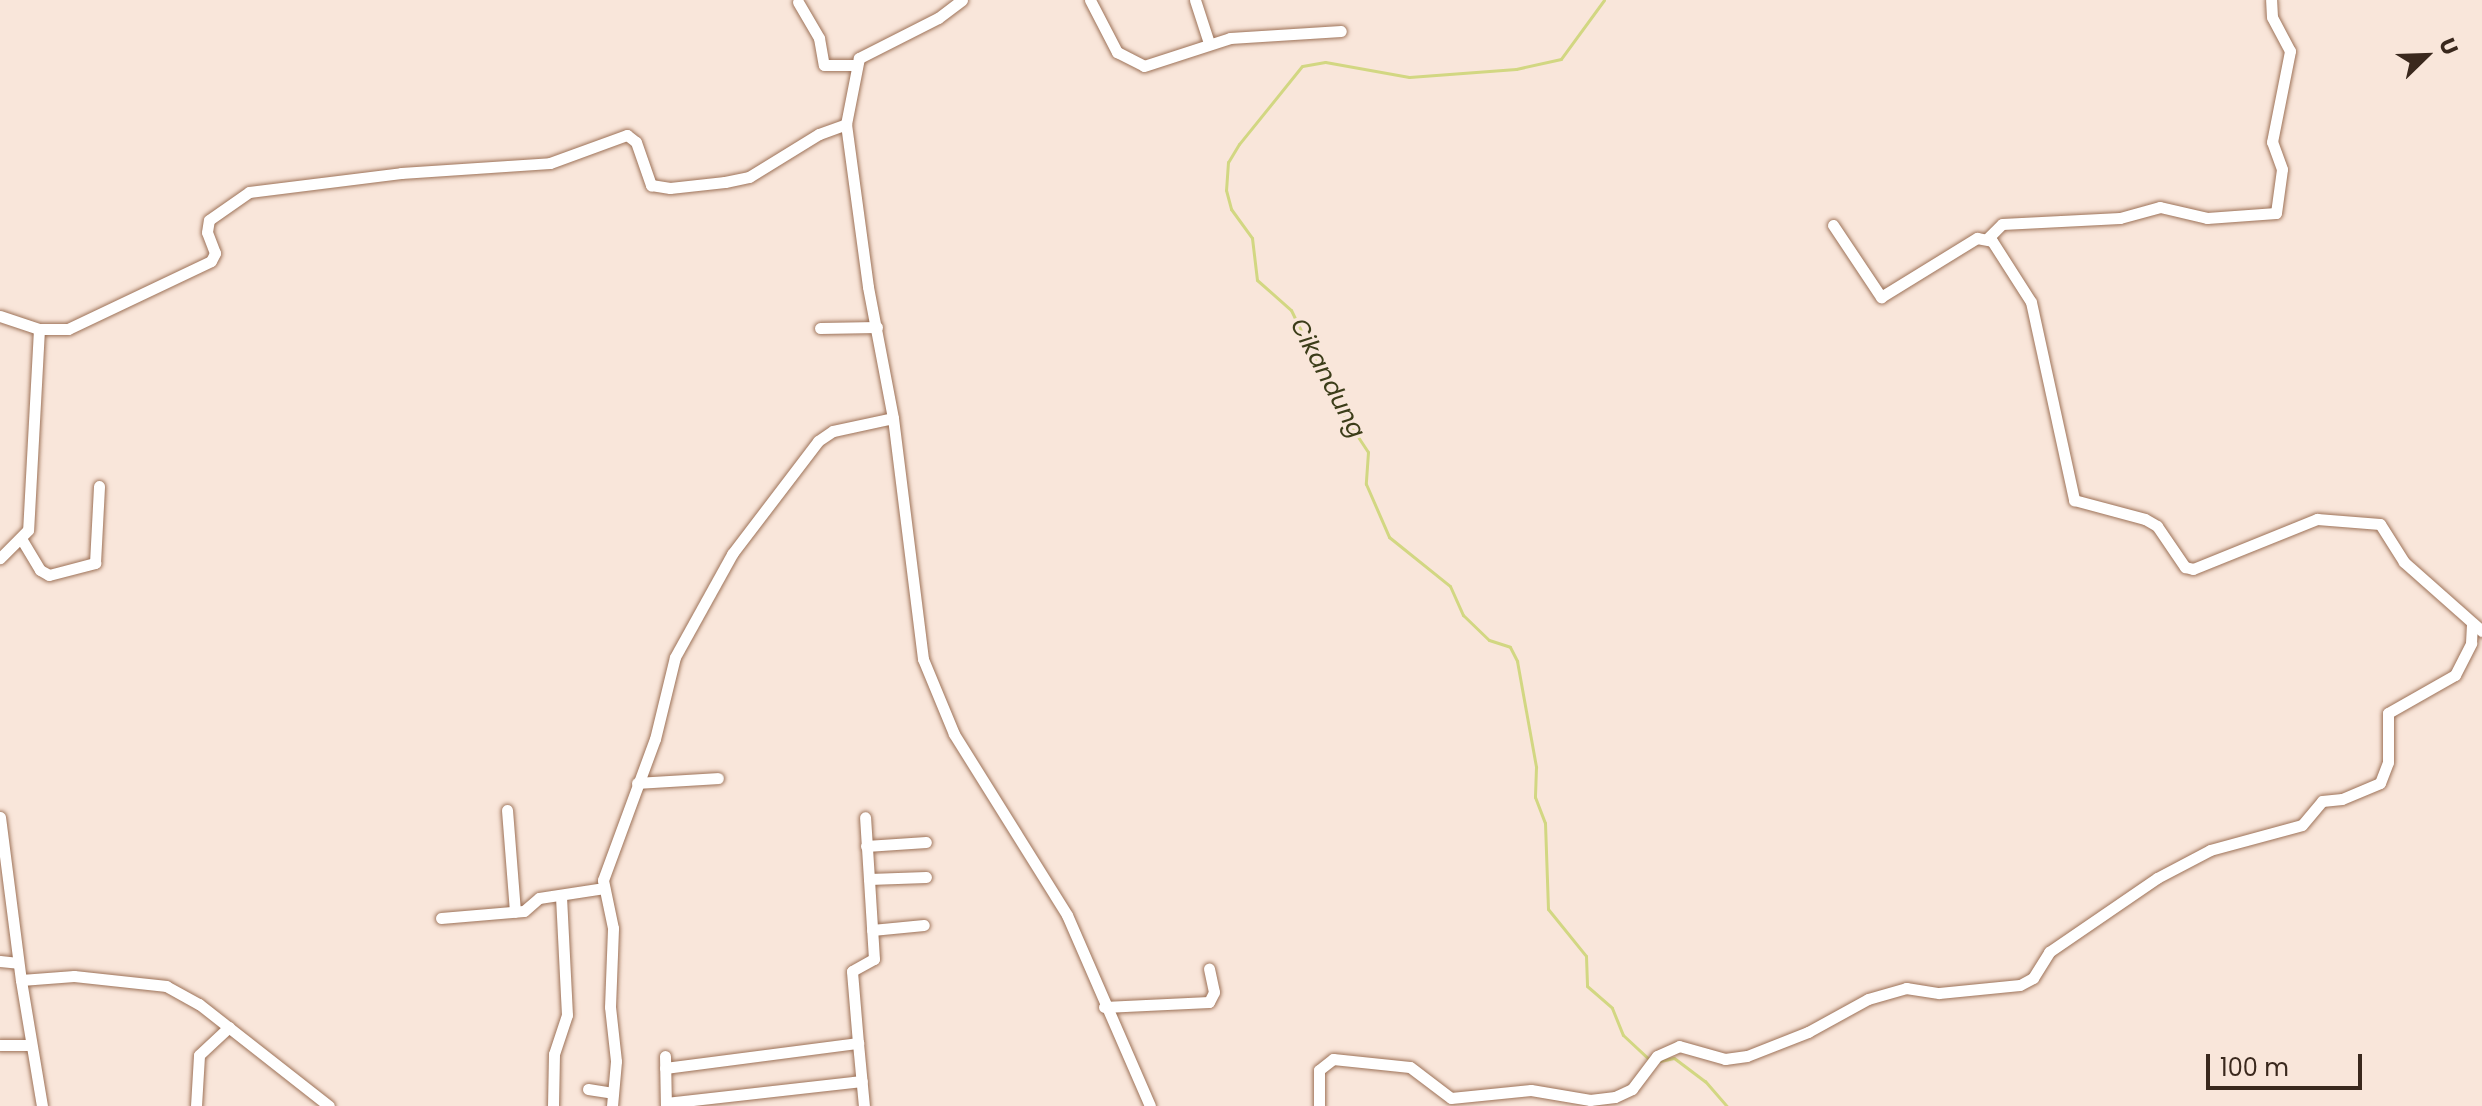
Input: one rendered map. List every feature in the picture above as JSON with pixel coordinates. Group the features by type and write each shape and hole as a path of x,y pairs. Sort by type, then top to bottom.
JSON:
{"street":[{"path":"962,0 914,32 866,52 854,65 846,124 893,418 930,685 954,734 1067,915 1104,1007 1150,1106"},
{"path":"1090,0 1108,39 1137,65 1162,64 1209,43 1341,31"},
{"path":"1195,0 1209,43"},
{"path":"1987,239 2002,224 2124,217 2155,208 2230,219 2276,213 2282,169 2272,142 2290,51 2272,17 2271,0"},
{"path":"798,2 819,38 824,65 854,65"},
{"path":"0,316 39,329 68,329 211,261 215,253 207,232 209,220 249,192 401,173 550,163 627,135 636,142 651,185 670,188 725,182 749,177 812,137 846,124"},
{"path":"1319,1106 1319,1070 1333,1059 1410,1067 1442,1094 1462,1099 1531,1090 1590,1100 1615,1097 1632,1089 1657,1056 1679,1046 1725,1059 1747,1056 1808,1032 1868,999 1906,988 1939,993 2020,985 2033,978 2049,952 2157,878 2210,850 2302,825 2322,801 2375,787 2388,762 2388,713 2455,675 2477,628 2404,562 2380,524 2317,519 2193,569 2185,567 2157,526 2145,519 2074,500 2031,302 2009,262 1987,239 1977,238 1881,297 1833,225"},
{"path":"820,328 877,327"},
{"path":"0,558 22,540 33,503 39,329"},
{"path":"612,1106 613,928 604,888 604,871 655,739 675,657 732,554 818,441 833,431 893,418"},
{"path":"22,540 40,570 49,575 95,563 99,486"},
{"path":"637,783 718,778"},
{"path":"507,810 515,912"},
{"path":"0,817 3,872 28,1045 42,1106"},
{"path":"864,1106 852,971 874,959 865,817"},
{"path":"866,846 926,842"},
{"path":"869,879 926,877"},
{"path":"441,918 515,912 539,898 604,888"},
{"path":"553,1106 554,1054 567,1015 561,896"},
{"path":"872,930 924,925"},
{"path":"0,961 18,963"},
{"path":"1104,1007 1209,1002 1214,992 1209,969"},
{"path":"21,980 74,976 166,986 229,1027 319,1102 329,1106"},
{"path":"196,1106 199,1055 229,1027"},
{"path":"858,1043 665,1062 666,1104 862,1081"},
{"path":"0,1045 28,1045"},
{"path":"588,1089 613,1093"}],"waterway":[{"name":"Cikandung","path":"1604,0 1561,59 1516,69 1409,77 1325,62 1302,66 1239,144 1228,162 1226,190 1231,209 1252,238 1257,280 1291,310 1337,405 1368,452 1366,484 1389,537 1450,586 1463,615 1489,640 1510,647 1517,661 1536,767 1535,797 1545,823 1548,909 1586,956 1587,986 1612,1008 1623,1035 1649,1059"},
{"name":"Cikandung","path":"1660,1061 1674,1058 1705,1081 1727,1106"}]}
